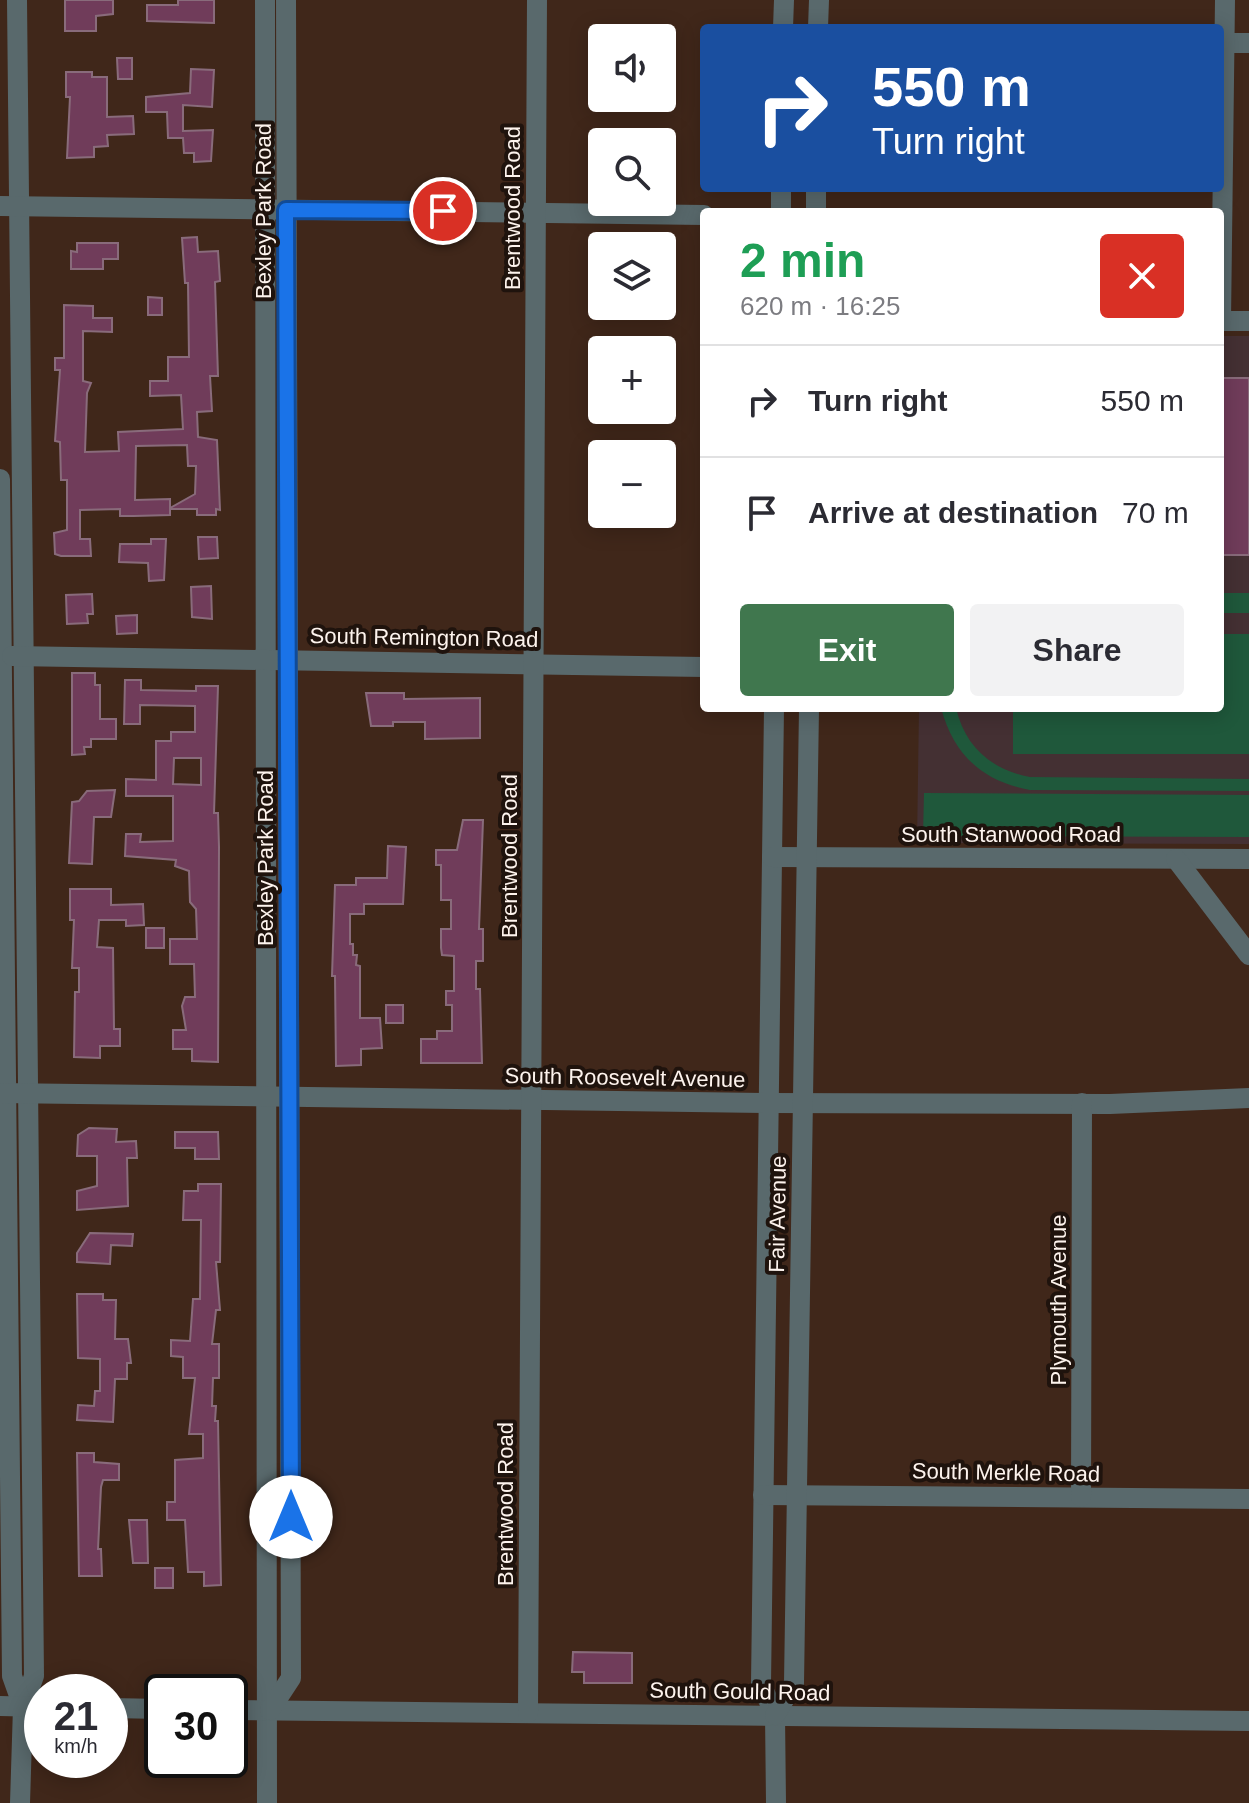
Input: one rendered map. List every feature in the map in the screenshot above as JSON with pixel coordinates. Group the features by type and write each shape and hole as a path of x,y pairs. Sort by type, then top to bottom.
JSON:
{"street":[{"path":"17,0 9,206 24,656 34,1674"},
{"name":"Bexley Park Road","path":"265,0 276,210 288,660 291,1678 270,1710"},
{"name":"Bexley Park Road","path":"267,1803 270,1710 267,660 276,210 286,0"},
{"name":"Brentwood Road","path":"528,1713 537,0"},
{"path":"783,24 784,0"},
{"path":"818,24 819,0"},
{"path":"1223,24 1225,0"},
{"path":"1224,43 1249,43"},
{"path":"9,206 700,215"},
{"path":"1224,321 1249,321"},
{"path":"0,479 3,1093 12,1676 24,1695"},
{"name":"South Remington Road","path":"1,655 700,667"},
{"name":"Fair Avenue","path":"774,712 761,1684 775,1715 776,1803"},
{"name":"Fair Avenue","path":"775,1715 794,1683 809,712"},
{"name":"South Stanwood Road","path":"772,857 1249,859"},
{"path":"1176,859 1249,955"},
{"name":"South Roosevelt Avenue","path":"3,1093 768,1103 1082,1103 1249,1098"},
{"name":"Plymouth Avenue","path":"1081,1497 1082,1103"},
{"name":"South Merkle Road","path":"763,1495 1249,1499"},
{"path":"0,1706 24,1707"},
{"name":"South Gould Road","path":"248,1710 1249,1721"},
{"path":"20,1803 24,1771"}],"shaded area":[{"path":"1224,336 1249,336 1249,844 917,843 919,712 1224,712"}],"green space":[{"path":"1224,593 1249,593 1249,613 1224,613"},
{"path":"1224,634 1249,634 1249,754 1013,754 1013,712 1224,712"},
{"path":"942,712 957,712 973,745 992,762 1016,774 1030,777 1249,779 1249,791 1030,790 998,780 972,763 947,725"},
{"path":"924,793 1249,795 1249,837 923,836"}],"building":[{"path":"65,0 113,0 113,14 96,16 96,31 65,31"},
{"path":"178,0 214,0 214,23 147,21 147,5 178,5"},
{"path":"117,58 132,58 132,79 118,79"},
{"path":"191,69 214,70 212,107 183,105 183,131 213,130 211,161 194,162 194,153 184,153 183,138 168,138 167,112 146,112 146,97 190,93"},
{"path":"66,72 92,72 92,77 107,77 107,117 133,116 134,134 107,135 108,146 94,147 94,157 67,158 70,97 66,97"},
{"path":"197,237 198,252 218,251 220,281 215,282 218,376 210,376 212,411 197,412 198,437 217,440 220,510 216,509 216,515 197,515 197,509 170,509 170,515 120,516 120,509 80,510 80,539 90,539 91,556 55,554 54,533 67,530 67,480 61,480 60,442 55,441 60,370 55,370 55,358 64,358 64,305 93,306 93,318 112,318 112,332 83,331 83,381 91,383 87,393 85,452 119,451 118,432 183,429 181,395 150,396 150,381 168,381 168,357 189,357 188,283 185,283 182,238","holes":["187,445 188,466 196,466 195,494 170,508 170,499 135,500 136,446"]},
{"path":"77,243 118,243 118,259 103,259 103,269 71,269 71,251 77,252"},
{"path":"148,297 162,298 162,315 148,315"},
{"path":"1224,378 1249,378 1249,555 1224,555"},
{"path":"198,537 217,537 218,558 199,559"},
{"path":"151,539 166,539 164,580 149,581 148,563 119,562 120,544 151,544"},
{"path":"211,586 212,619 192,617 191,587"},
{"path":"92,594 93,614 87,614 88,623 67,624 66,595"},
{"path":"137,615 137,633 117,634 116,616"},
{"path":"72,673 95,673 95,685 100,685 100,719 116,719 116,739 91,739 91,747 84,747 85,754 72,755"},
{"path":"125,680 141,680 141,690 196,691 196,686 218,686 214,813 218,813 219,847 218,1062 192,1061 192,1049 173,1049 173,1030 186,1030 182,1006 185,997 195,997 194,964 170,964 170,939 197,939 196,909 190,902 189,871 175,866 176,860 125,856 126,834 141,834 140,842 173,841 173,796 126,796 126,779 156,780 156,741 171,741 171,732 195,732 195,706 140,705 140,724 124,724","holes":["174,758 201,758 201,785 173,784"]},
{"path":"366,693 404,693 404,699 480,698 480,738 425,739 425,722 371,726"},
{"path":"115,790 111,817 94,817 92,864 69,863 72,802 79,801 87,791"},
{"path":"463,820 483,820 479,929 483,929 483,961 476,961 482,1063 421,1063 421,1039 437,1039 437,1031 452,1031 452,1005 446,1005 446,991 454,991 454,956 442,955 441,948 441,929 451,929 451,900 441,900 441,865 436,865 436,850 457,850"},
{"path":"388,846 406,847 403,904 364,904 364,914 350,914 350,944 353,944 353,955 357,955 356,965 360,966 360,1018 380,1018 382,1048 361,1049 361,1065 336,1066 335,976 332,976 335,885 356,885 356,878 387,878"},
{"path":"70,889 111,889 111,905 143,904 144,925 126,926 126,920 99,920 97,947 113,948 114,1029 120,1029 120,1046 100,1046 100,1058 74,1057 75,992 79,992 79,968 72,968 74,920 70,920"},
{"path":"146,928 164,928 164,948 146,948"},
{"path":"386,1005 403,1005 403,1023 386,1023"},
{"path":"89,1128 117,1129 116,1142 136,1141 137,1158 127,1158 128,1206 77,1210 77,1191 97,1186 97,1156 77,1156 78,1135"},
{"path":"175,1132 218,1132 219,1159 195,1159 195,1148 175,1148"},
{"path":"198,1184 221,1184 220,1262 216,1262 220,1310 216,1310 212,1344 219,1344 219,1378 213,1378 212,1406 216,1406 215,1421 218,1421 221,1585 204,1586 204,1572 188,1572 185,1520 167,1520 167,1502 175,1502 175,1460 203,1458 203,1434 189,1434 195,1378 183,1378 183,1357 171,1356 171,1340 190,1341 193,1299 200,1299 201,1220 183,1220 184,1191 198,1191"},
{"path":"90,1233 133,1234 132,1246 111,1245 110,1264 77,1262 77,1253"},
{"path":"77,1294 103,1294 103,1300 116,1300 115,1339 128,1339 131,1363 127,1363 127,1379 115,1379 113,1422 77,1420 78,1405 94,1406 95,1391 100,1391 100,1359 78,1358"},
{"path":"77,1453 94,1453 94,1462 119,1464 119,1480 103,1480 101,1487 98,1549 101,1549 102,1576 79,1576"},
{"path":"129,1520 147,1520 148,1563 133,1563"},
{"path":"155,1568 173,1568 173,1588 155,1588"},
{"path":"573,1652 632,1653 632,1683 584,1683 584,1672 572,1672"}],"route":[{"path":"291,1517 286,210 443,211"}]}
